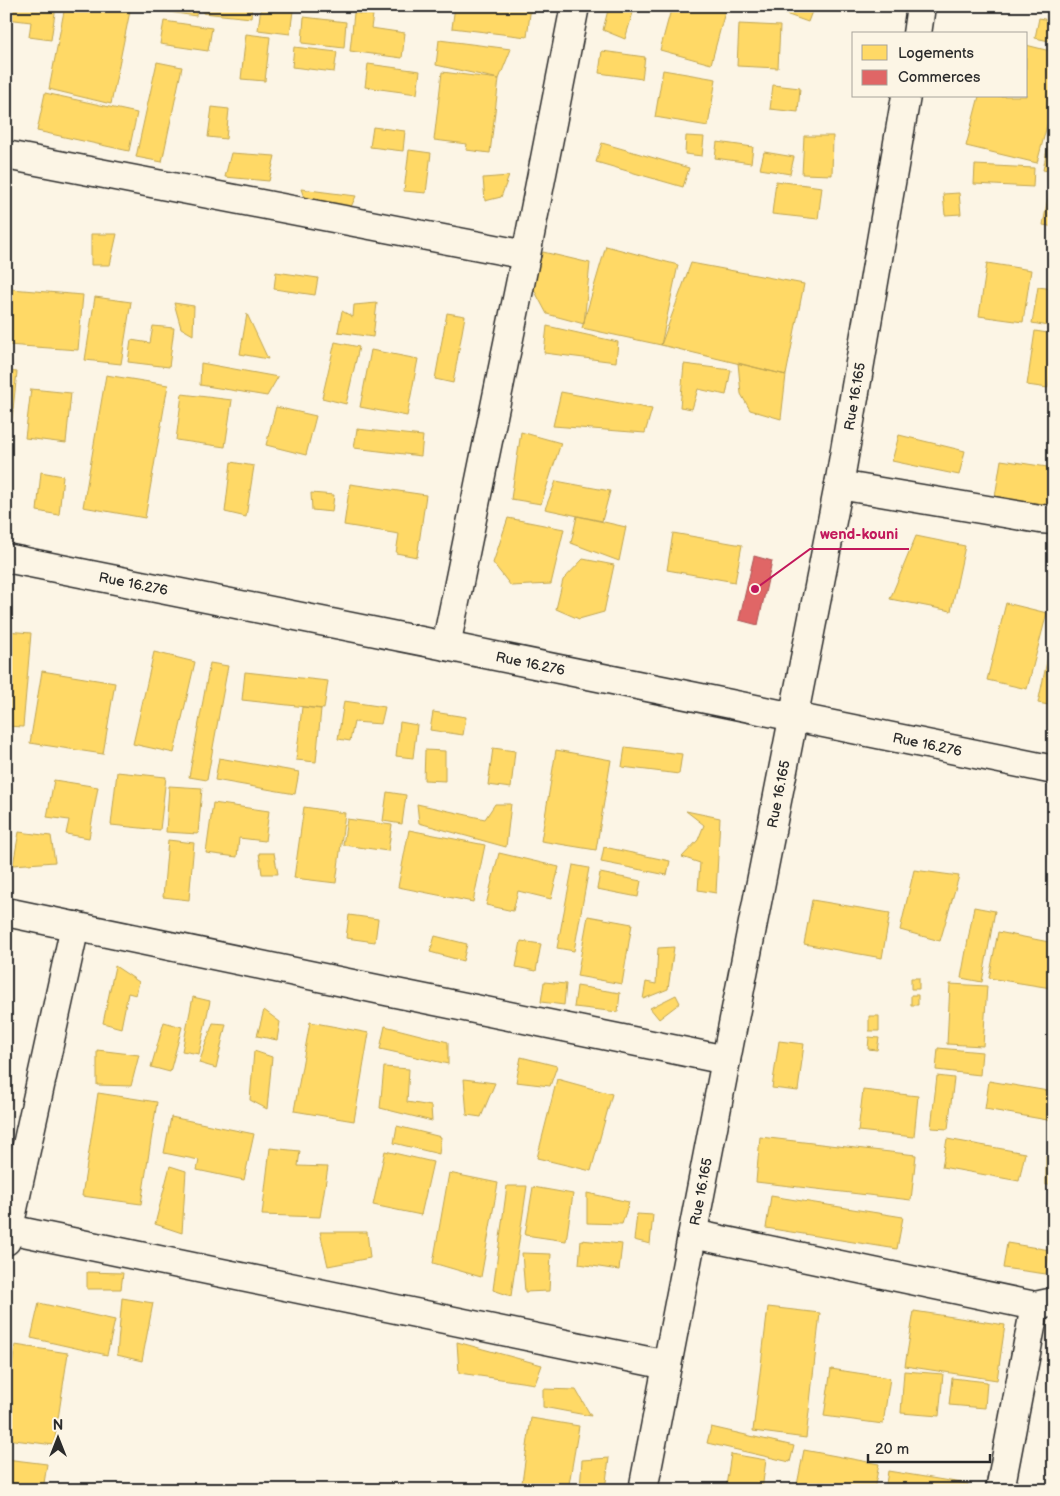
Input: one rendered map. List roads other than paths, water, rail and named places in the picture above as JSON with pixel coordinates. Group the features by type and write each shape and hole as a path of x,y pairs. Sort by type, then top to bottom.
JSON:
{"street":[{"path":"446,646 575,6"},
{"path":"917,32 921,6"},
{"name":"Rue 16.165","path":"643,1490 792,718 839,485 906,98"},
{"path":"6,155 526,255"},
{"path":"839,485 1054,520"},
{"name":"Rue 16.276","path":"6,558 1054,770"},
{"path":"6,912 726,1060"},
{"path":"75,926 7,1235 667,1365"},
{"path":"693,1234 1044,1304 1000,1490"}],"place":[{"name":"wend-kouni","path":"755,589"}]}
